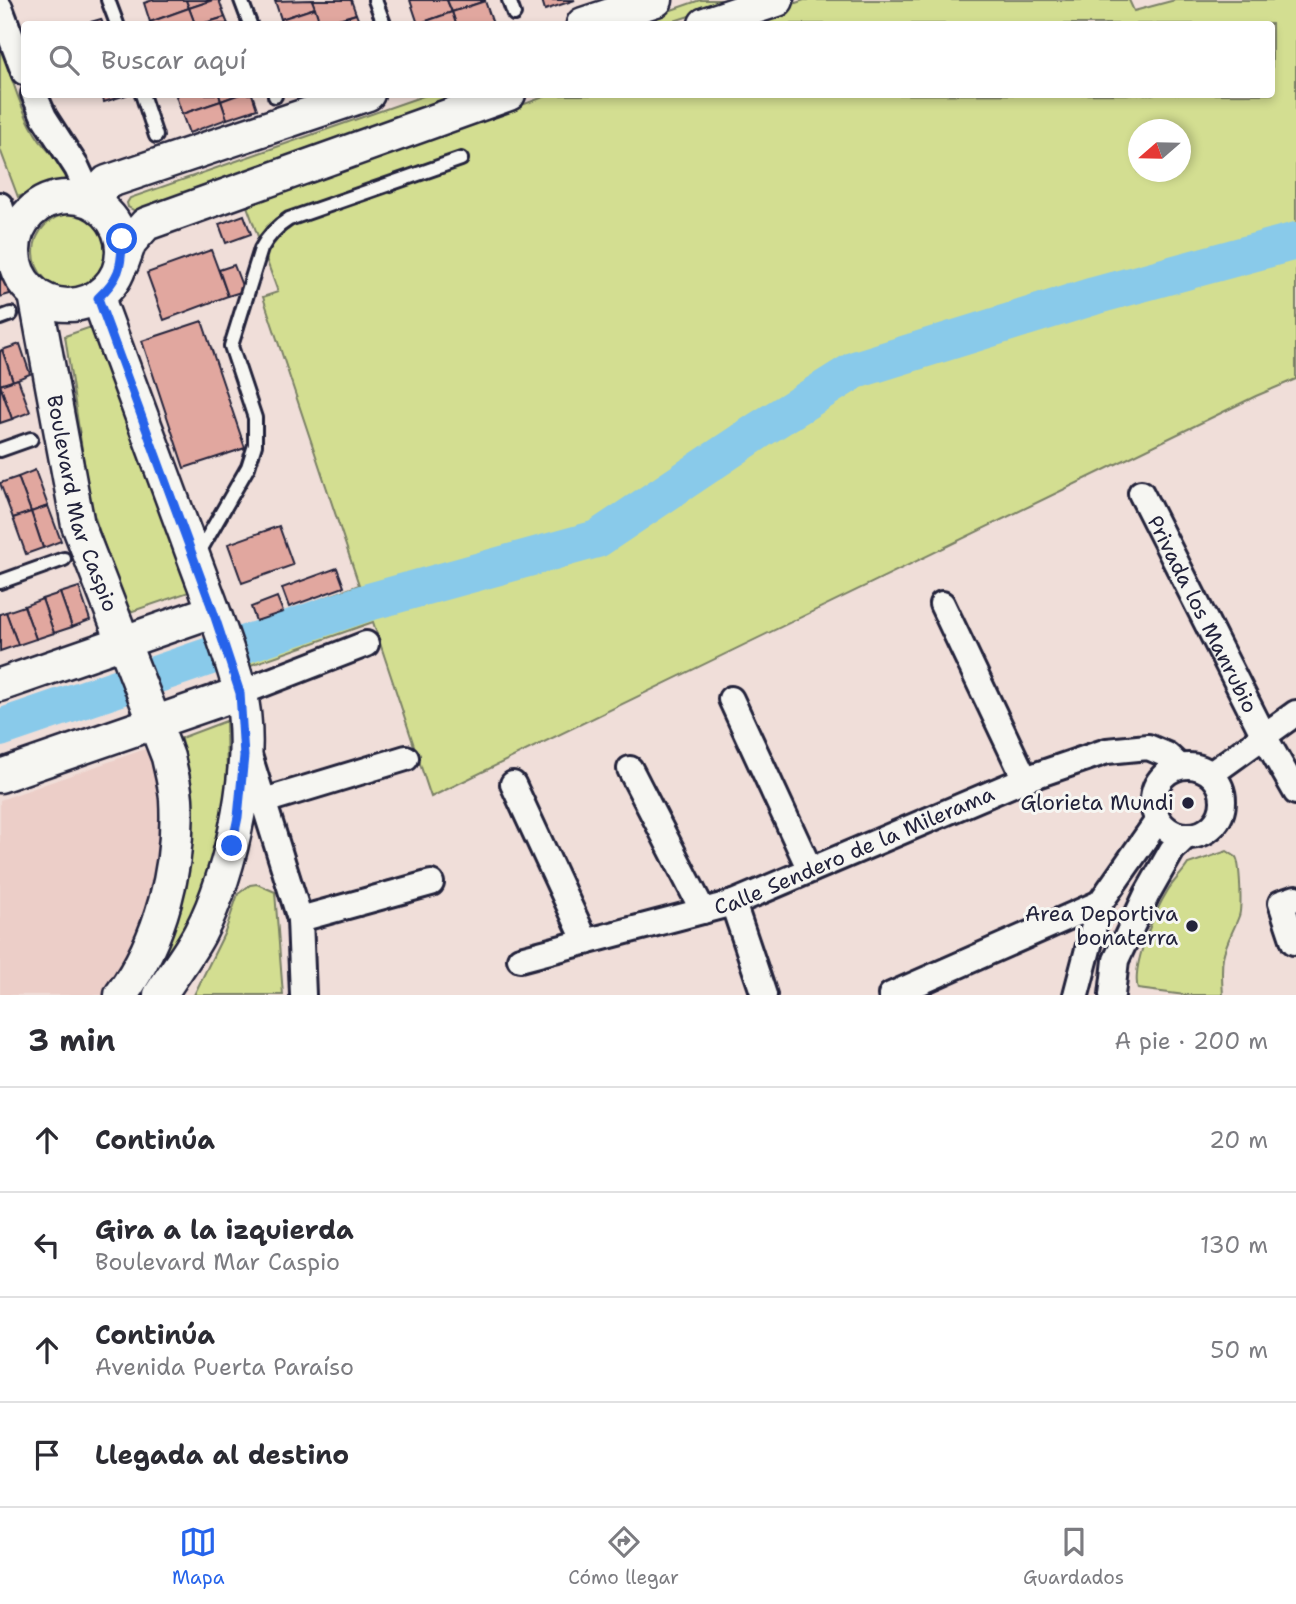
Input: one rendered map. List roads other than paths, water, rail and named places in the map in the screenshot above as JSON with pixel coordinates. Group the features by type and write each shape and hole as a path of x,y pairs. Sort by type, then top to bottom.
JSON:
{"street":[{"path":"614,20 656,0"},
{"path":"714,21 777,0"},
{"path":"0,8 21,64"},
{"path":"36,98 44,117 77,168 87,199"},
{"path":"87,199 107,182 356,98"},
{"path":"0,205 18,273 35,294 55,304 77,305 98,298 113,283 130,242 146,224 498,98"},
{"path":"13,247 20,223 37,205 60,196 87,199 111,216 122,239 122,264"},
{"name":"Boulevard Mar Caspio","path":"35,294 79,525 168,757 176,797 174,859 168,890 150,944 121,995"},
{"path":"98,298 195,560 237,684 244,740 300,919 303,995"},
{"name":"Privada los Manrubio","path":"1141,493 1264,736 1296,792"},
{"path":"942,604 1025,779"},
{"path":"0,685 127,651 213,611"},
{"path":"0,776 237,684 366,644"},
{"path":"731,699 810,870"},
{"path":"1211,774 1296,713"},
{"path":"160,995 201,932 224,875 238,817 244,740"},
{"name":"Calle Sendero de la Milerama","path":"520,959 733,904 1025,779 1107,751 1148,747 1167,755 1180,766"},
{"path":"264,802 406,758"},
{"path":"1180,766 1202,768 1211,774 1221,789 1223,807 1216,823 1203,834 1185,837 1170,832 1158,820 1153,804 1155,788 1165,774 1180,766"},
{"path":"631,769 703,911"},
{"path":"513,784 586,942"},
{"path":"1076,995 1100,903 1158,820"},
{"path":"1112,995 1116,961 1153,883 1172,850 1185,837"},
{"path":"300,919 430,883"},
{"path":"1288,901 1294,942"},
{"path":"891,995 1100,903"},
{"path":"733,904 764,995"}],"lane":[{"path":"108,0 116,21"},
{"path":"241,0 249,21"},
{"path":"376,0 383,21"},
{"path":"509,0 514,14"},
{"path":"143,98 156,136"},
{"path":"195,560 247,467 255,445 255,418 231,346 265,241 279,225 289,219 461,159"},
{"path":"0,450 31,439"},
{"path":"0,582 64,559"}],"waterway":[{"path":"0,728 365,603 597,539 761,429 855,370 1094,296 1296,241"}],"place":[{"name":"Glorieta Mundi","path":"1188,803"},
{"name":"Area Deportiva bonaterra","path":"1192,926"}]}
